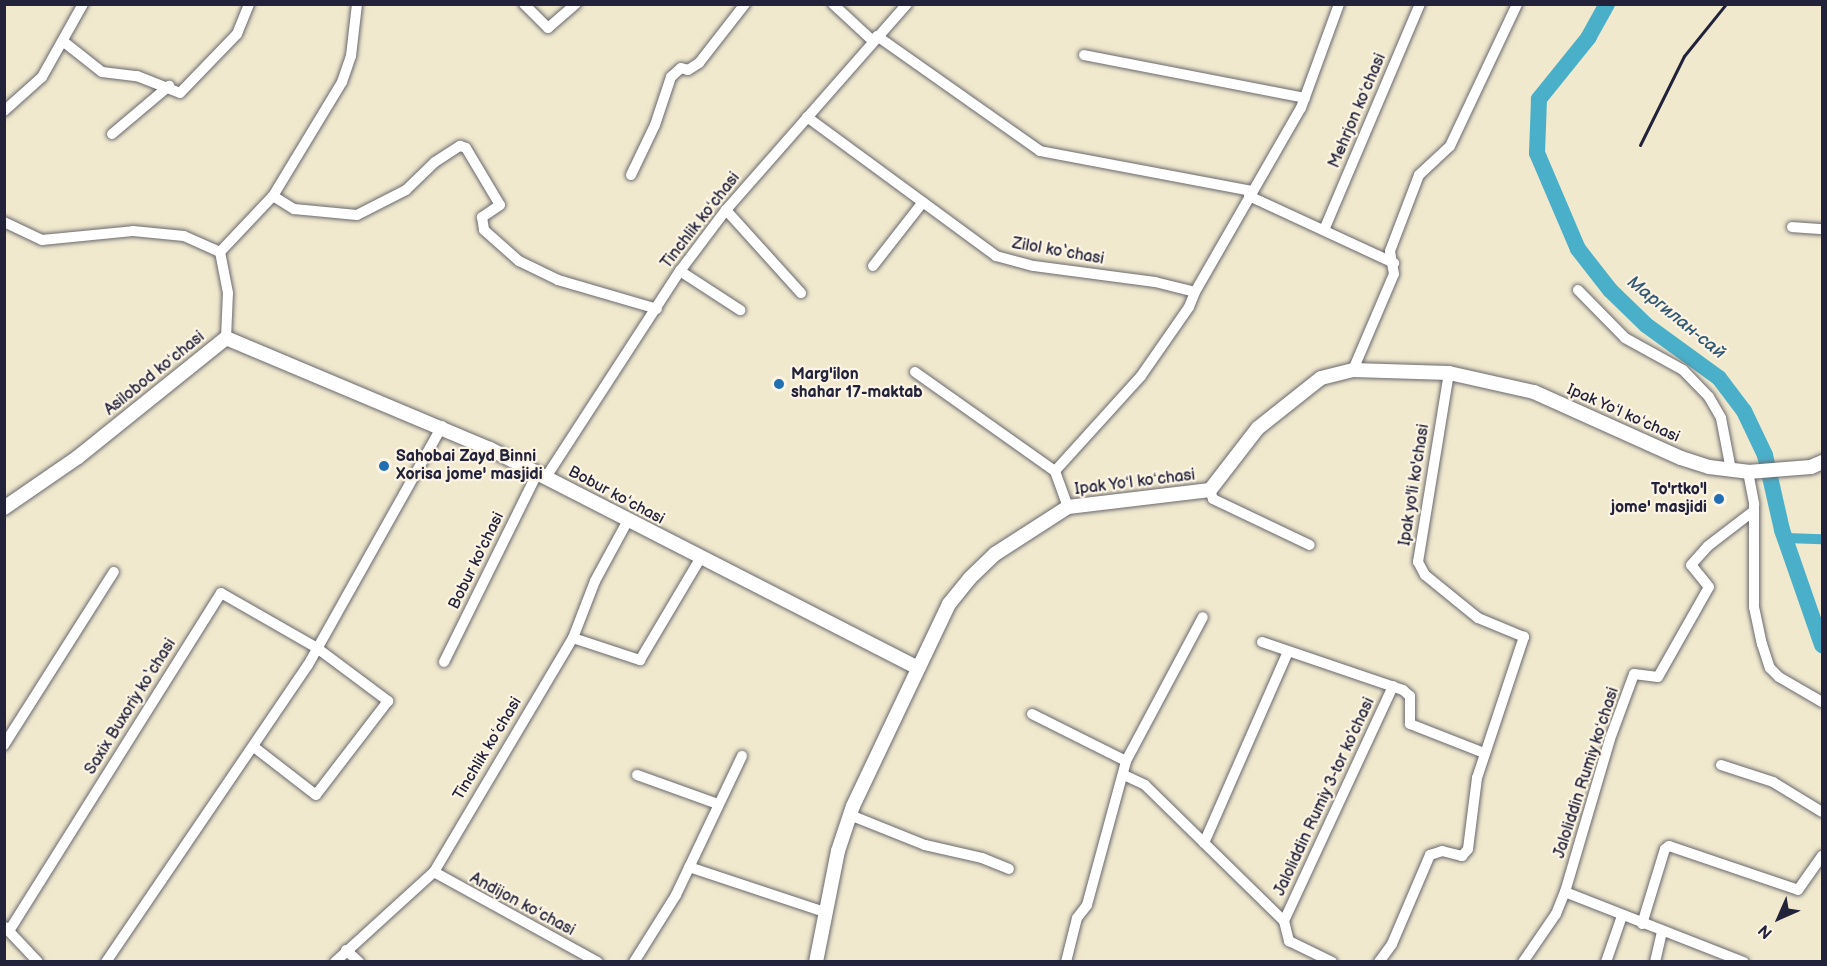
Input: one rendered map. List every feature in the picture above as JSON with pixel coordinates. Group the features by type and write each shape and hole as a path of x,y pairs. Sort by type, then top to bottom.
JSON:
{"street":[{"path":"4,111 42,77 64,42 83,4"},
{"path":"64,42 102,72 137,76 169,86 180,93 237,34 249,4"},
{"path":"4,222 42,240 133,231 184,236 220,252 273,196 342,82 351,56 357,4"},
{"path":"524,4 548,28 576,4"},
{"path":"631,175 655,125 671,77 681,68 688,70 699,63 745,4"},
{"path":"833,4 875,39 1040,152 1250,193 1394,263"},
{"name":"Tinchlik koʻchasi","path":"542,475 657,309 680,271 726,210 907,4"},
{"path":"1055,471 1142,375 1189,307 1195,292 1305,98 1339,4"},
{"name":"Mehrjon koʻchasi","path":"1323,230 1420,4"},
{"path":"1353,370 1394,274 1394,263 1390,251 1419,176 1450,146 1517,4"},
{"path":"1084,55 1305,98"},
{"path":"112,134 169,86"},
{"name":"Zilol ko‘chasi","path":"807,117 996,256 1034,266 1155,282 1195,292"},
{"path":"273,196 294,209 357,214 406,190 435,162 460,146 466,148 500,205 482,217 484,230 519,261 558,280 657,309"},
{"path":"873,266 923,202"},
{"path":"726,210 801,293"},
{"path":"1792,226 1822,229"},
{"name":"Asilobod koʻchasi","path":"4,508 78,457 226,338 228,293 220,252"},
{"path":"680,271 740,310"},
{"path":"1578,290 1624,338 1683,370 1709,398 1721,418 1731,470"},
{"name":"Bobur koʻchasi","path":"226,338 442,426 918,668"},
{"name":"Ipak Yoʻl koʻchasi","path":"818,961 824,912 850,815 949,604 970,578 995,554 1068,507 1210,490 1258,428 1321,378 1353,370 1449,374 1534,392 1681,458 1731,470 1787,470 1822,462"},
{"path":"915,372 1055,471 1068,507"},
{"name":"Ipak yo'li ko'chasi","path":"1449,374 1418,562 1425,575 1471,613 1524,637 1484,753"},
{"path":"106,962 254,747 317,648 442,426"},
{"path":"1755,471 1754,504 1751,513 1754,607 1770,668 1822,702"},
{"name":"Bobur ko'chasi","path":"444,662 542,475"},
{"path":"1210,490 1213,499 1310,545"},
{"name":"Jaloliddin Rumiy koʻchasi","path":"1523,962 1556,914 1565,892 1610,739 1634,674 1658,677 1709,587 1691,565 1708,546 1751,513"},
{"name":"Tinchlik koʻchasi","path":"335,962 434,872 573,639 595,580 627,522"},
{"path":"573,639 640,660 700,559"},
{"path":"4,745 114,572"},
{"name":"Saxix Buxoriy ko‘chasi","path":"37,961 7,928 221,593 317,648"},
{"path":"1066,962 1077,918 1087,905 1126,761 1203,617"},
{"name":"Jaloliddin Rumiy 3-tor koʼchasi","path":"1262,642 1393,686 1410,696 1410,724 1484,753"},
{"path":"254,747 316,795 388,701 317,648"},
{"path":"1204,843 1288,652"},
{"name":"Jaloliddin Rumiy 3-tor koʼchasi","path":"1284,921 1393,686"},
{"path":"1032,714 1126,761"},
{"path":"1379,962 1392,944 1430,855 1442,851 1462,856 1468,849 1484,753"},
{"path":"634,962 661,921 742,756"},
{"path":"1721,765 1773,782 1822,812"},
{"path":"638,775 718,804"},
{"name":"Jaloliddin Rumiy 3-tor koʼchasi","path":"1124,775 1145,784 1284,921 1289,941 1332,962"},
{"path":"850,815 925,845 982,858 1009,869"},
{"path":"1642,924 1665,849 1669,846 1798,890 1822,856"},
{"path":"689,867 824,912"},
{"name":"Andijon koʻchasi","path":"434,872 598,962"},
{"path":"1565,892 1662,932 1744,962"},
{"path":"1606,962 1622,916"},
{"path":"1655,962 1662,932"},
{"path":"346,950 359,962"}],"waterway":[{"name":"Маргилан-сай","path":"1607,4 1589,37 1539,99 1537,153 1578,249 1610,290 1646,325 1719,378 1744,411 1765,455 1782,530 1822,645"},
{"path":"1786,538 1822,539"}],"railway":[{"path":"1640,145 1684,56 1726,4"}],"place":[{"name":"Marg'ilon shahar 17-maktab","path":"779,384"},
{"name":"Sahobai Zayd Binni Xorisa jome' masjidi","path":"384,466"},
{"name":"To'rtko'l jome' masjidi","path":"1719,499"}]}
